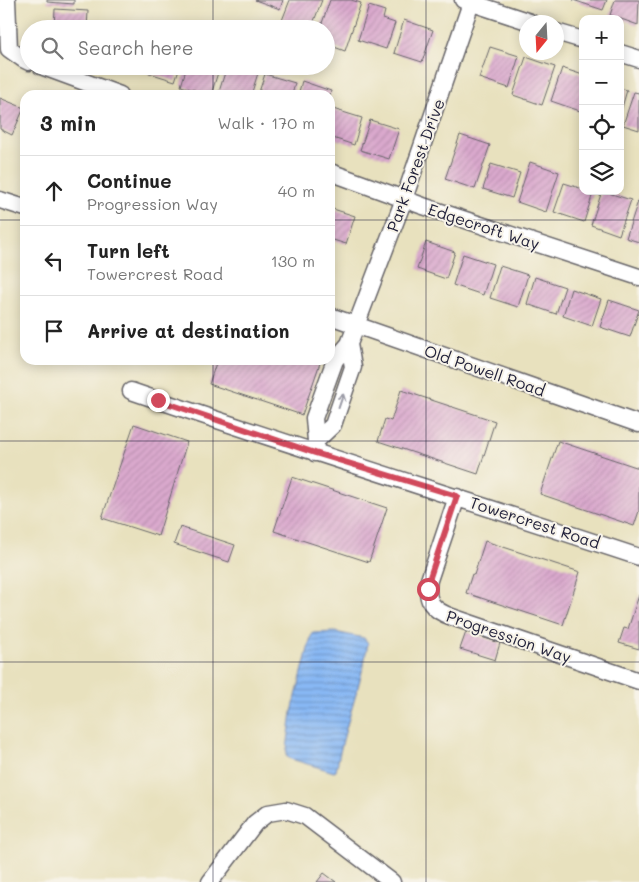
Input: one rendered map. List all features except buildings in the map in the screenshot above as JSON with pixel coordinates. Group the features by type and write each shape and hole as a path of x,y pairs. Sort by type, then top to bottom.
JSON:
{"street":[{"path":"7,0 9,49 20,57"},
{"path":"467,2 519,19"},
{"name":"Park Forest Drive","path":"355,325 404,199 467,2"},
{"path":"564,34 579,39"},
{"path":"624,54 639,59"},
{"path":"66,75 106,90"},
{"name":"Edgecroft Way","path":"335,174 404,199 639,277"},
{"path":"0,200 20,206"},
{"name":"Old Powell Road","path":"335,318 639,424"},
{"path":"316,447 333,425 353,367 349,344 355,325"},
{"name":"Towercrest Road","path":"131,391 316,447 639,557"},
{"name":"Progression Way","path":"457,496 429,580 429,599 435,609 439,613 452,618 639,681"},
{"path":"210,882 255,823 268,813 286,810 305,816 392,882"}],"water":[{"path":"335,632 364,638 368,643 336,771 334,772 286,756 292,712 312,633"}],"route":[{"path":"158,400 315,453 457,496 429,580 428,589"}]}
